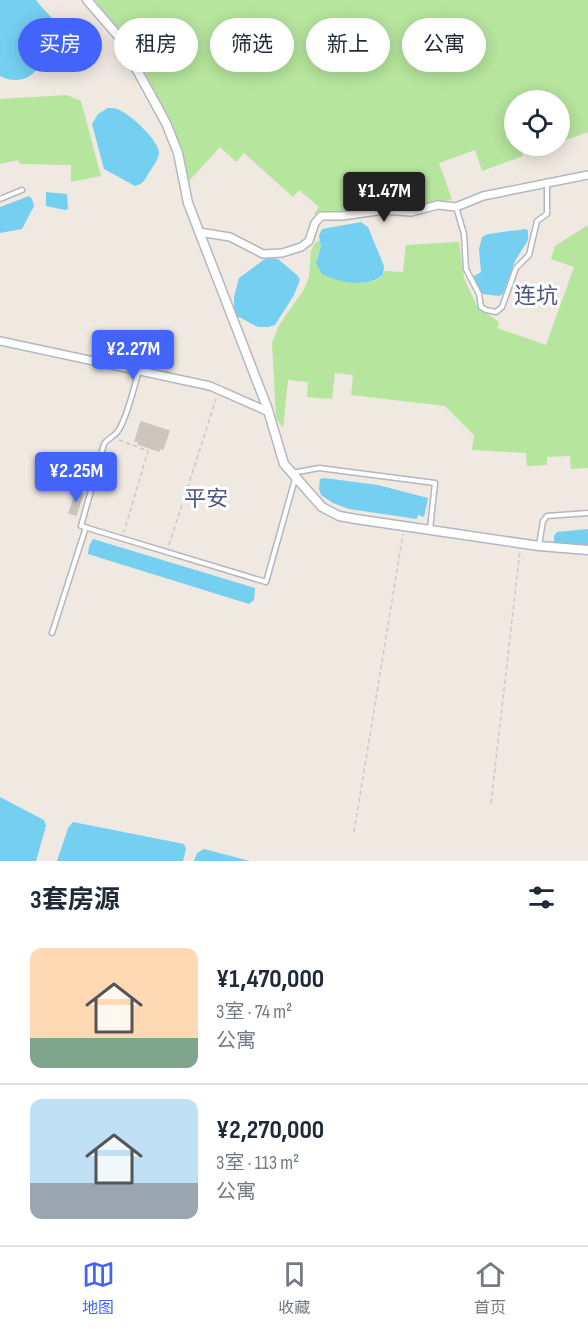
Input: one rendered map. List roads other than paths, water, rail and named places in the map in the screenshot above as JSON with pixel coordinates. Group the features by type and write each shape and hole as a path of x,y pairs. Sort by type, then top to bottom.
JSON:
{"street":[{"path":"87,0 119,37 166,123 178,153 185,193 269,412 282,459 315,500 330,512 356,519 539,546 588,550"},
{"path":"199,232 230,237 265,255 282,253 305,244 310,239 315,223 321,216 342,216 384,210 411,212 438,204 456,207 483,196 588,175"},
{"path":"0,341 139,370 219,390 269,412"}],"lane":[{"path":"456,207 464,234 466,269 479,294 481,307 496,312 502,307 516,268 529,255 537,221 548,214 548,183"},
{"path":"0,199 22,190"},
{"path":"139,370 122,424 117,433 104,444 81,526 266,582 293,475 319,468 435,483 430,530"},
{"path":"539,546 543,521 547,516 588,513"},
{"path":"52,633 86,527"}],"water":[{"path":"0,0 36,0 52,18 18,18 18,72 34,72 20,80 0,76"},
{"path":"108,108 116,109 136,121 149,134 158,148 156,161 145,180 138,185 135,186 104,169 92,124 98,114"},
{"path":"46,192 67,194 68,209 46,206"},
{"path":"29,196 34,206 22,229 0,233 0,207"},
{"path":"361,222 368,227 384,266 383,275 369,282 353,283 336,280 322,274 316,263 321,246 319,236 322,229"},
{"path":"526,229 528,240 515,261 503,294 499,296 483,294 476,286 474,276 481,272 479,249 482,237 488,234"},
{"path":"266,258 278,259 300,280 294,295 275,325 258,327 237,316 234,297 239,278"},
{"path":"320,479 378,485 428,498 424,517 418,515 417,519 349,509 333,503 321,495"},
{"path":"588,529 588,546 554,542 557,532"},
{"path":"93,539 255,588 254,600 249,604 88,554"},
{"path":"0,797 44,820 46,826 36,861 0,861"},
{"path":"73,822 184,844 186,849 183,861 57,861 68,828"},
{"path":"204,849 250,861 194,861 197,853"}],"district":[{"name":"连坑","path":"536,296"},
{"name":"平安","path":"206,499"}]}
